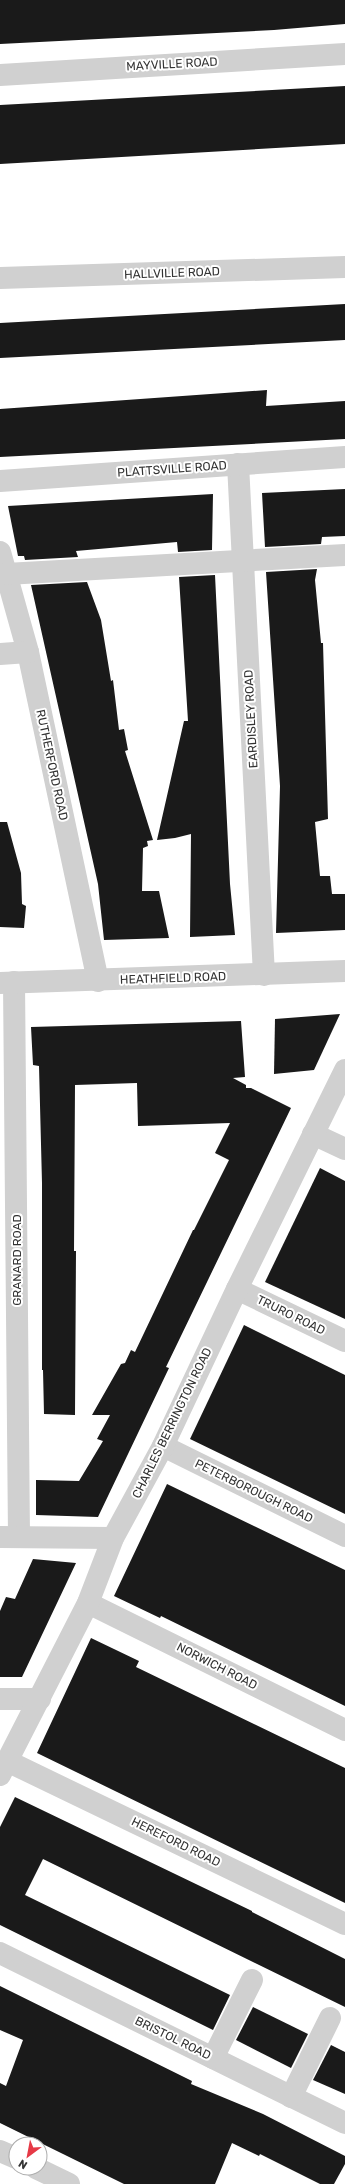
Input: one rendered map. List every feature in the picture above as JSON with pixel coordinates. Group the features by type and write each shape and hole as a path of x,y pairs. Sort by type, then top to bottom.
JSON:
{"street":[{"name":"MAYVILLE ROAD","path":"0,75 345,54"},
{"name":"HALLVILLE ROAD","path":"0,278 345,267"},
{"name":"PLATTSVILLE ROAD","path":"0,481 345,457"},
{"name":"EARDISLEY ROAD","path":"238,464 264,975"},
{"name":"RUTHERFORD ROAD","path":"0,552 28,652 98,981"},
{"path":"6,574 345,555"},
{"path":"0,654 28,652"},
{"name":"HEATHFIELD ROAD","path":"7,982 98,981 345,971"},
{"name":"GRANARD ROAD","path":"7,982 10,1537"},
{"name":"CHARLES BERRINGTON ROAD","path":"3,1768 88,1603 113,1538 163,1446 237,1289 345,1070"},
{"path":"313,1134 345,1150"},
{"name":"TRURO ROAD","path":"237,1289 345,1341"},
{"name":"PETERBOROUGH ROAD","path":"163,1446 345,1536"},
{"path":"10,1537 113,1538"},
{"name":"NORWICH ROAD","path":"88,1603 345,1730"},
{"path":"0,1699 40,1698"},
{"name":"HEREFORD ROAD","path":"3,1768 345,1924"},
{"name":"BRISTOL ROAD","path":"0,1953 345,2123"},
{"path":"213,2058 252,1980"},
{"path":"291,2097 330,2018"},
{"path":"48,2174 69,2184"}],"building":[{"path":"0,0 345,0 345,24 274,30 0,44"},
{"path":"345,86 345,144 0,164 0,105"},
{"path":"345,304 345,340 0,358 0,323"},
{"path":"267,390 266,406 345,401 345,439 0,457 0,409"},
{"path":"345,489 345,536 322,537 321,544 265,547 262,493"},
{"path":"213,494 212,550 178,552 177,542 76,551 78,557 25,560 24,556 18,556 8,506"},
{"path":"317,569 315,580 321,643 323,643 328,819 315,822 320,876 330,876 332,894 345,894 345,930 276,933 280,786 266,572"},
{"path":"215,575 230,884 235,935 190,937 191,834 157,840 184,721 188,721 179,577"},
{"path":"87,582 101,620 111,681 113,680 119,730 124,729 128,750 125,751 153,840 147,841 148,846 143,848 142,891 159,891 169,938 104,940 98,884 31,585"},
{"path":"0,822 7,822 21,873 22,904 26,906 24,928 0,927"},
{"path":"340,1014 314,1070 274,1074 275,1019"},
{"path":"241,1021 245,1077 233,1078 246,1085 246,1088 251,1088 291,1108 166,1367 169,1368 98,1517 36,1515 36,1480 79,1481 103,1441 97,1439 110,1415 92,1415 121,1364 125,1363 131,1350 135,1352 193,1230 229,1160 215,1153 230,1123 138,1126 137,1083 75,1085 75,1415 44,1414 42,1370 42,1183 39,1066 33,1065 31,1027"},
{"path":"320,1168 345,1181 345,1319 265,1282"},
{"path":"244,1325 345,1375 345,1514 190,1439"},
{"path":"167,1484 345,1570 345,1706 161,1616 160,1618 114,1596"},
{"path":"33,1559 76,1563 22,1677 0,1677 0,1611 6,1597 15,1599"},
{"path":"91,1638 139,1661 136,1667 345,1768 345,1903 37,1753"},
{"path":"15,1797 252,1911 345,1959 345,2007 43,1859 25,1895 230,1995 213,2030 0,1925 0,1827"},
{"path":"0,1986 192,2081 191,2084 263,2114 345,2156 345,2164 334,2184 320,2184 260,2154 259,2156 232,2143 215,2184 124,2184 48,2147 48,2136 26,2136 0,2123 0,2083 6,2086 23,2040 0,2030"},
{"path":"253,2007 308,2034 291,2068 236,2040"},
{"path":"331,2045 345,2052 345,2094 313,2080"}]}
